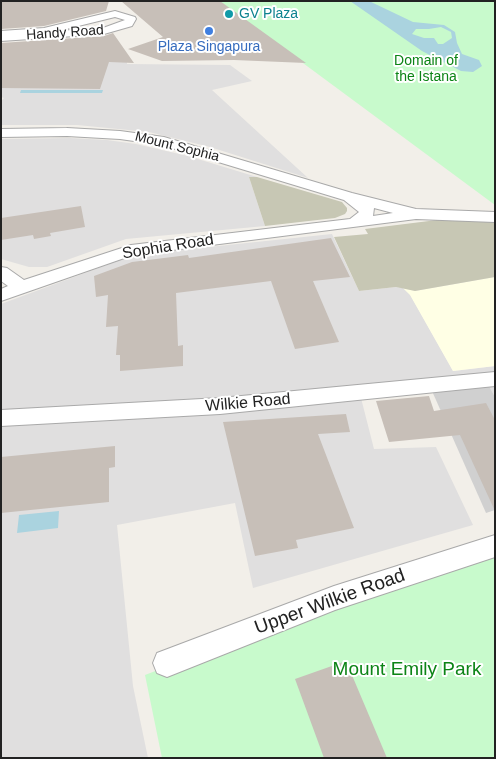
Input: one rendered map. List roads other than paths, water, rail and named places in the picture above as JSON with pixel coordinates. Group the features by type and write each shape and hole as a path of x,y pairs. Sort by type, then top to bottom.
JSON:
{"street":[{"name":"Handy Road","path":"1,34 44,31 110,15 121,14 131,19 128,24 104,31 1,38"},
{"name":"Mount Sophia","path":"1,133 67,132 133,136 164,141 347,196 416,214"},
{"path":"256,168 261,166 263,162 263,153"},
{"name":"Mount Sophia","path":"347,196 368,209 366,214 347,224"},
{"name":"Sophia Road","path":"1,295 131,250 416,214 495,217"},
{"path":"1,272 21,287"},
{"name":"Wilkie Road","path":"1,418 220,406 495,379"},
{"name":"Upper Wilkie Road","path":"167,663 353,591 495,546"}],"water":[{"path":"350,1 369,1 413,22 444,25 455,32 462,54 479,60 482,66 473,72 461,71 422,51","holes":["441,27 451,32 452,38 443,44 438,44 434,38 424,38 412,34 416,29"]},
{"path":"21,90 103,90 102,93 20,93"},
{"path":"59,511 58,528 17,533 19,515"}],"place":[{"name":"GV Plaza","path":"229,14"},
{"name":"Plaza Singapura","path":"209,31"}],"park label":[{"name":"Domain of the Istana","path":"426,69"},
{"name":"Mount Emily Park","path":"407,670"}]}
